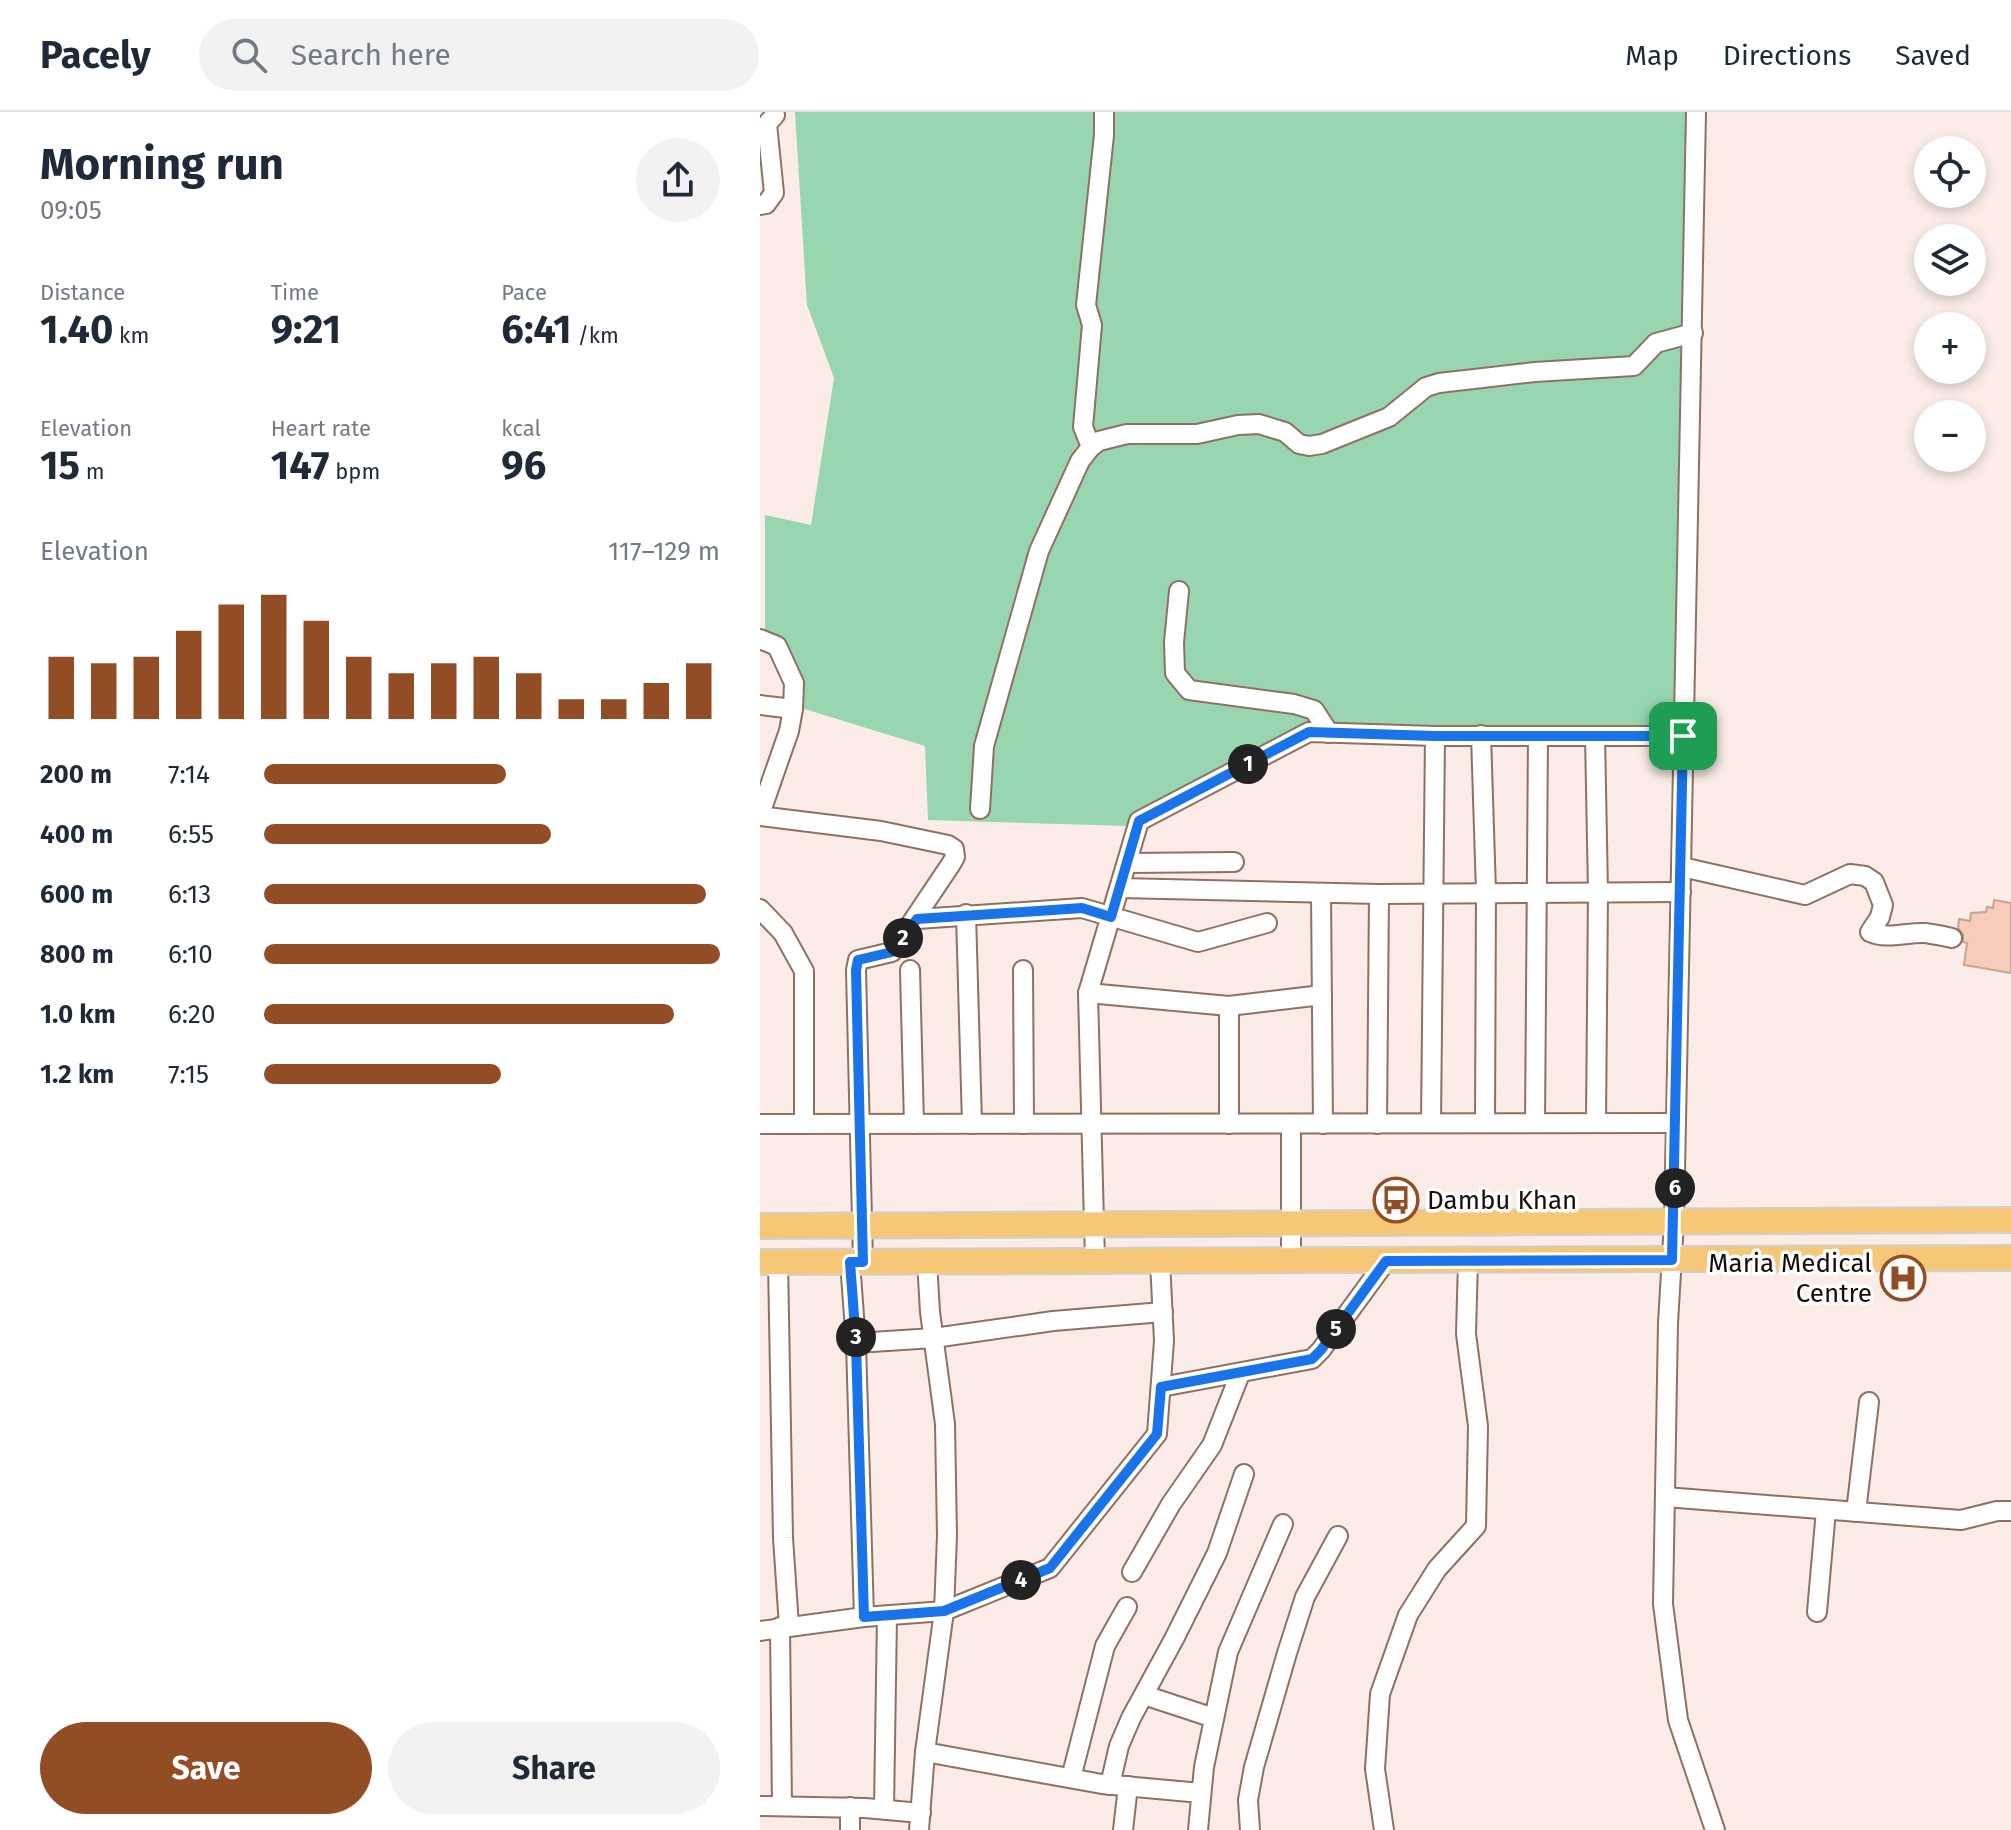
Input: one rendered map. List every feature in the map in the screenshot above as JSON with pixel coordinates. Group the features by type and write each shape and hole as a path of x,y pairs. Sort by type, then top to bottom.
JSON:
{"main road":[{"path":"760,1226 2011,1220"},
{"path":"769,1262 2011,1258"}],"street":[{"path":"760,205 766,204 774,193 767,124 774,112"},
{"path":"1091,447 1083,427 1092,325 1086,305 1104,112"},
{"path":"1696,112 1682,867 1663,1604 1678,1720 1715,1830"},
{"path":"980,809 984,746 1039,551 1080,461 1099,441 1127,434 1197,434 1259,424 1285,432 1299,444 1322,444 1380,422 1426,387 1439,383 1535,372 1634,366 1656,343 1693,333"},
{"path":"1179,591 1174,642 1175,673 1189,690 1294,704 1314,710 1329,733"},
{"path":"760,639 777,646 794,683 789,731 760,815 881,831 948,845 954,849 955,857 917,919 892,952 858,960 856,970 863,1226 856,1262 856,1343 864,1617"},
{"path":"760,705 793,709"},
{"path":"1095,1261 1088,993 1139,821 1309,732 1435,736 1683,736"},
{"path":"1481,735 1486,892 1485,1123"},
{"path":"1431,1123 1435,736"},
{"path":"1535,1123 1538,736"},
{"path":"1595,736 1598,892 1596,1123"},
{"path":"1127,863 1234,862"},
{"path":"1682,867 1805,895 1850,874 1865,876 1874,882 1883,905 1880,917 1870,932 1875,935 1922,933 1952,938"},
{"path":"1120,888 1379,894 1681,892"},
{"path":"1321,893 1323,1124"},
{"path":"1377,1124 1379,894"},
{"path":"917,919 1082,908 1198,942 1267,923"},
{"path":"760,909 783,933 804,971 804,1124"},
{"path":"966,914 972,1124"},
{"path":"910,970 914,1124"},
{"path":"1023,970 1024,1124"},
{"path":"1088,993 1229,1006 1322,995"},
{"path":"1229,1006 1229,1124"},
{"path":"760,1124 1676,1123"},
{"path":"1291,1124 1291,1261"},
{"path":"1384,1830 1375,1769 1380,1694 1408,1615 1437,1569 1476,1526 1478,1426 1466,1334 1468,1260"},
{"path":"760,1806 884,1809 920,1822 925,1752 944,1611 947,1536 945,1424 927,1261"},
{"path":"772,1625 944,1611 1050,1568 1157,1434 1164,1341 1160,1261"},
{"path":"1161,1387 1312,1359 1386,1261"},
{"path":"769,1262 783,1538 772,1625 782,1806"},
{"path":"856,1343 934,1338 1053,1321 1163,1312"},
{"path":"1132,1572 1171,1504 1212,1445 1240,1374"},
{"path":"1856,1512 1869,1402"},
{"path":"1123,1830 1119,1746 1217,1553 1244,1474"},
{"path":"1665,1497 1961,1520 1997,1511 2011,1511"},
{"path":"1817,1612 1826,1510"},
{"path":"1198,1830 1201,1793 1228,1652 1283,1524"},
{"path":"1250,1830 1248,1800 1254,1767 1287,1653 1305,1597 1338,1536"},
{"path":"1071,1778 1105,1646 1127,1607"},
{"path":"884,1809 887,1616"},
{"path":"1144,1695 1214,1718"},
{"path":"925,1752 1119,1786 1201,1793"},
{"path":"850,1807 850,1830"}],"green space":[{"path":"795,112 1694,112 1684,729 1309,726 1128,826 928,820 925,746 798,707 765,641 765,515 811,525 834,378 807,305"}],"building":[{"path":"1994,900 2011,903 2011,973 1964,965 1967,943 1963,942 1963,934 1958,928 1959,919 1970,921 1971,913 1993,908"}],"place":[{"name":"Dambu Khan","path":"1396,1200"},
{"name":"Maria Medical Centre","path":"1903,1278"}],"route":[{"path":"1309,732 1435,736 1683,736 1672,1260 1386,1261 1312,1359 1161,1387 1157,1434 1050,1568 944,1611 864,1617 856,1343 850,1262 863,1262 858,960 892,952 917,919 1082,908 1111,917 1139,821 1309,732"}]}
